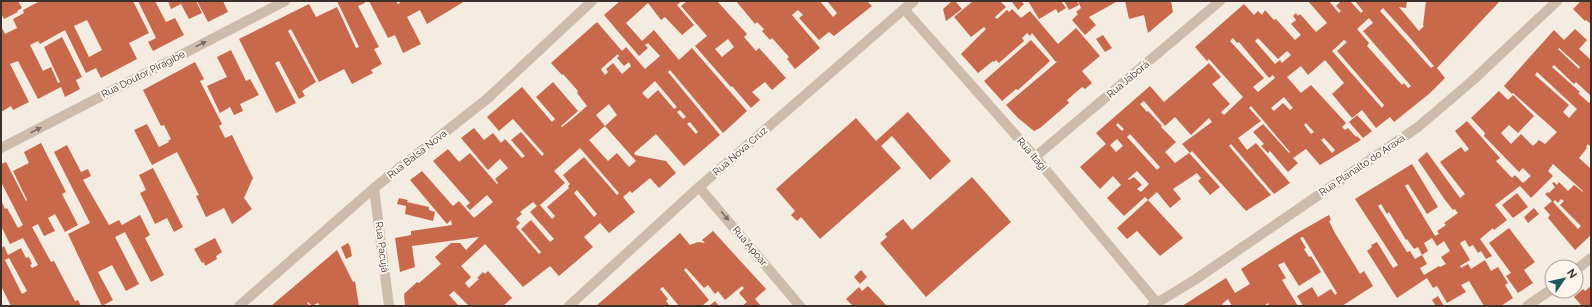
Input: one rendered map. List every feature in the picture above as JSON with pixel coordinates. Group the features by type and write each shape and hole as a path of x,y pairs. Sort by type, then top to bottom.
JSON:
{"street":[{"name":"Rua Doutor Piragibe","path":"1,148 285,1"},
{"name":"Rua Balsa Nova","path":"239,306 374,188 487,99 592,1"},
{"name":"Rua Nova Cruz","path":"569,306 699,186 914,1"},
{"name":"Rua Jaborá","path":"1035,157 1220,1"},
{"name":"Rua Planalto do Araxá","path":"1155,304 1196,279 1418,127 1472,81 1556,2"},
{"name":"Rua Itagi","path":"904,9 1035,157 1155,304"},
{"name":"Rua Apoar","path":"699,186 800,306"},
{"name":"Rua Pacujá","path":"374,188 389,306"},
{"path":"1527,306 1544,294"}],"building":[{"path":"1,1 18,1 22,8 17,11 18,12 4,19 1,13"},
{"path":"40,1 133,1 149,33 129,43 137,59 101,78 96,68 86,73 65,30 40,44 38,41 30,45 43,71 51,67 58,83 60,82 44,47 62,37 82,77 76,80 80,89 65,97 61,87 38,99 18,61 10,64 29,102 13,110 11,106 1,112 1,26 5,34 17,28 13,19 24,13 23,10","holes":["87,20 102,50 89,57 74,26"]},
{"path":"138,1 155,1 166,22 175,18 184,35 153,51 148,42 156,38"},
{"path":"168,1 196,1 202,13 189,19 181,4 171,9"},
{"path":"197,1 223,1 228,12 208,22"},
{"path":"337,1 364,1 365,3 358,6 379,47 374,49 382,64 371,70 373,73 352,84 344,69 319,82 291,29 288,31 316,82 302,91 305,96 299,99 279,61 275,63 296,103 276,113 239,39 309,4 316,17 337,7 356,48 359,47"},
{"path":"369,1 396,1 398,4 400,3 399,1 465,1 427,24 420,10 407,17 421,44 403,53 395,35 388,38"},
{"path":"620,1 682,1 677,5 694,25 682,35 665,17 661,20 648,3 626,23 642,41 654,30 679,60 692,48 747,111 723,133 670,70 668,72 720,135 684,166 656,134 634,153 635,155 666,161 676,173 659,188 650,178 632,193 630,191 623,197 635,212 609,233 600,223 584,237 593,247 559,276 550,266 523,287 485,244 461,266 471,277 465,283 469,288 479,279 477,278 483,272 485,274 488,271 512,298 503,306 469,306 454,291 449,295 459,306 405,306 404,294 441,264 435,257 451,243 460,243 466,250 479,237 412,246 415,267 400,272 395,238 411,235 411,231 452,225 451,220 447,224 410,180 422,171 453,206 459,201 474,218 493,202 487,195 470,210 466,206 470,203 433,161 448,149 459,162 470,153 497,184 498,183 495,179 508,168 500,159 488,170 461,138 474,128 484,140 493,133 501,143 505,139 522,158 525,156 511,140 521,132 542,156 544,154 513,119 499,131 487,117 522,87 552,122 555,119 536,97 553,82 578,111 561,126 562,127 571,120 587,106 577,93 578,91 551,63 597,22 622,51 626,47 645,69 660,56 648,43 645,45 648,48 639,56 604,15","holes":["618,54 619,56 617,58 624,66 629,62 631,66 622,74 613,63 606,69 608,72 605,75 601,69","655,81 677,107 674,109 658,90 648,99 642,93","609,104 617,115 605,126 596,115","680,110 686,117 683,119 677,112","690,122 698,132 696,134 687,124","605,126 636,161 629,167 617,153 608,161 589,140","580,148 619,193 617,195 584,157 563,175 570,184 568,186 569,188 547,207 555,216 552,219 540,205 565,183 554,171","577,190 597,214 594,217 574,193","533,202 537,206 530,212 554,239 550,242 531,220 521,229 541,252 539,254 516,227 520,223 516,219 522,214 520,212"]},
{"path":"687,1 717,1 747,34 744,37 756,51 759,48 786,78 772,90 765,82 752,92 760,100 751,108 695,46 707,36 681,6","holes":["728,39 734,47 722,57 715,49"]},
{"path":"736,1 820,1 833,17 837,13 827,1 867,1 872,6 834,36 829,32 819,40 799,18 803,15 798,10 792,15 820,48 795,69 787,59 789,57 772,38 770,40 762,31 764,29 757,22 755,24"},
{"path":"952,1 955,1 962,9 946,21 943,9"},
{"path":"973,1 1000,1 1006,7 995,17 997,19 1007,10 1009,12 1012,9 1021,18 1030,11 1058,44 1076,28 1100,56 1082,71 1092,83 1085,89 1082,87 1067,100 1069,103 1040,128 1034,131 1018,118 1006,105 1058,61 1056,62 1032,33 1030,36 1027,33 1022,38 1024,41 999,63 996,60 994,62 993,61 978,73 961,54 986,29 984,27 971,37 954,17"},
{"path":"1021,1 1024,4 1018,10 1012,2"},
{"path":"1028,1 1061,1 1066,8 1058,13 1056,9 1039,19"},
{"path":"1064,1 1077,1 1079,5 1069,10"},
{"path":"1078,1 1118,1 1089,17 1096,25 1085,35 1072,20 1078,14 1076,12 1081,8"},
{"path":"1125,1 1171,1 1173,12 1148,33 1144,15 1129,19"},
{"path":"1308,1 1329,1 1339,13 1341,11 1336,6 1341,1 1350,1 1361,13 1363,11 1355,1 1407,1 1406,8 1399,7 1419,31 1424,26 1426,1 1500,1 1437,68 1445,78 1429,94 1394,122 1390,117 1376,128 1362,110 1352,118 1332,94 1344,83 1325,60 1308,75 1301,66 1287,77 1301,93 1311,85 1346,123 1342,127 1345,130 1348,128 1361,140 1320,165 1306,149 1293,158 1298,163 1288,172 1270,151 1268,153 1261,146 1264,144 1253,132 1263,124 1289,153 1290,152 1251,106 1249,108 1261,121 1238,138 1247,150 1256,143 1290,183 1274,194 1231,144 1229,146 1271,195 1246,211 1192,151 1190,153 1182,144 1212,122 1209,118 1191,135 1175,117 1165,126 1144,101 1140,104 1176,142 1165,152 1175,163 1189,153 1220,187 1210,195 1198,181 1201,178 1197,173 1173,189 1181,199 1170,208 1157,192 1148,200 1145,197 1124,216 1107,198 1121,185 1113,176 1100,189 1080,167 1106,144 1096,133 1150,86 1164,102 1209,63 1221,77 1212,84 1230,104 1221,112 1224,115 1243,97 1209,59 1207,61 1195,47 1244,4 1254,15 1258,11 1262,15 1265,10 1274,20 1276,19 1295,40 1301,35 1291,24 1296,20 1293,16 1296,13 1298,16 1300,14 1316,32 1327,23","holes":["1383,8 1434,66 1431,68 1380,11","1369,18 1373,23 1363,31 1411,86 1408,88 1404,83 1402,85 1367,46 1369,43 1357,29","1233,38 1237,43 1239,42 1269,78 1273,75 1275,78 1258,92 1253,87 1264,78 1230,41","1258,38 1278,59 1287,51 1291,55 1282,63 1280,60 1275,64 1255,41","1344,40 1347,42 1337,51 1384,105 1382,108 1332,51","1284,97 1293,108 1290,110 1283,103 1274,111 1271,108","1118,123 1124,129 1122,131 1116,125","1306,123 1314,132 1311,134 1304,125","1130,134 1160,167 1157,170 1127,137","1324,138 1335,150 1332,153 1321,140","1117,139 1123,146 1116,152 1110,145","1137,171 1149,184 1141,192 1137,189 1142,185 1134,177 1129,180 1128,179"]},
{"path":"1581,1 1591,1 1591,24 1586,20 1585,21 1573,9"},
{"path":"1575,29 1587,40 1579,49 1591,60 1591,96 1576,82 1574,84 1554,65 1552,67 1580,92 1578,93 1589,103 1591,103 1591,147 1588,144 1586,147 1587,148 1579,158 1591,169 1591,235 1575,250 1548,218 1550,215 1544,208 1552,201 1545,194 1548,192 1549,193 1555,187 1552,183 1554,182 1557,185 1559,182 1568,191 1574,185 1583,192 1553,164 1548,171 1553,176 1531,198 1520,186 1495,205 1507,220 1494,230 1493,228 1480,239 1492,256 1486,259 1481,251 1478,253 1473,245 1469,247 1465,240 1460,243 1470,260 1460,266 1461,268 1468,264 1471,269 1485,260 1491,271 1498,267 1508,283 1505,285 1513,298 1501,306 1484,306 1469,281 1461,285 1466,292 1447,303 1437,286 1433,288 1427,278 1397,298 1367,251 1372,247 1371,245 1377,242 1393,268 1398,265 1355,199 1412,164 1438,207 1427,214 1408,184 1405,186 1435,236 1439,234 1437,231 1446,225 1444,223 1458,213 1455,209 1453,210 1445,200 1418,160 1427,152 1460,198 1465,194 1440,162 1461,147 1465,152 1469,149 1455,131 1467,121 1500,158 1496,161 1512,178 1515,175 1523,183 1531,176 1523,168 1519,172 1484,136 1485,133 1471,118 1499,91 1508,100 1513,95 1534,116 1518,133 1509,125 1501,133 1511,144 1521,134 1533,146 1539,140 1545,144 1557,132 1504,86 1554,30 1564,40","holes":["1559,48 1580,67 1579,69 1558,49","1537,72 1577,109 1569,118 1563,112 1569,105 1535,75","1561,199 1564,201 1560,205 1581,226 1578,229 1553,202 1555,200 1558,203","1381,204 1387,214 1389,212 1406,240 1407,239 1414,249 1418,247 1422,255 1415,259 1410,251 1407,252 1378,206","1432,238 1437,246 1444,241 1450,251 1441,257 1446,264 1440,267 1439,266 1424,275 1420,268 1427,264 1422,255 1428,251 1424,243"]},
{"path":"1103,35 1112,48 1105,52 1096,39"},
{"path":"1031,40 1050,61 1018,90 1016,89 1002,101 984,81"},
{"path":"231,50 246,81 250,79 259,95 240,104 243,111 234,115 230,107 220,113 207,86 227,77 217,57"},
{"path":"195,62 204,79 200,81 222,124 219,126 225,138 232,135 253,178 244,198 252,209 232,224 224,208 206,217 196,196 199,195 177,152 152,165 134,130 147,124 159,147 169,142 168,141 171,139 164,125 161,126 143,90"},
{"path":"908,112 951,161 930,180 892,136 881,146 901,168 820,239 801,217 797,221 791,215 795,211 776,189 856,118 876,141"},
{"path":"1357,115 1372,131 1363,138 1349,122"},
{"path":"41,143 66,192 62,194 78,225 65,232 55,214 48,218 55,231 44,236 38,224 32,227 51,262 54,261 75,301 78,300 81,306 11,306 1,286 1,248 4,246 8,255 21,248 26,258 29,257 32,268 38,265 23,238 10,244 1,226 1,200 5,209 7,208 18,228 23,225 1,182 1,164 6,162 26,201 27,200 13,171 29,163 24,152","holes":["9,258 27,291 22,294 5,260"]},
{"path":"67,145 81,172 88,169 91,176 83,180 109,225 119,220 122,225 140,215 150,235 145,238 164,275 151,282 125,232 115,237 139,284 126,291 112,265 98,272 113,300 102,306 68,234 90,223 54,152"},
{"path":"153,168 183,227 174,232 167,218 155,224 140,193 146,190 139,175"},
{"path":"972,177 1011,222 926,297 880,243 887,237 885,234 903,219 912,230"},
{"path":"1517,193 1528,207 1513,218 1502,205"},
{"path":"399,198 408,200 407,202 429,207 429,210 435,212 433,221 405,214 406,206 397,204"},
{"path":"1148,200 1183,238 1160,256 1137,231 1127,239 1117,228"},
{"path":"1534,208 1539,214 1528,223 1524,217"},
{"path":"1329,215 1331,220 1329,221 1335,233 1360,274 1364,271 1373,286 1342,306 1303,306 1297,296 1312,287 1318,297 1331,289 1335,295 1337,293 1303,237 1300,238 1306,248 1304,249 1309,257 1311,256 1321,272 1299,286 1284,262 1278,265 1286,278 1282,280 1298,306 1269,306 1268,303 1264,306 1232,306 1228,299 1222,304 1224,306 1182,306 1226,278 1235,293 1250,284 1241,269 1297,233"},
{"path":"1509,228 1535,262 1524,270 1533,283 1518,293 1506,276 1511,273 1489,243"},
{"path":"713,231 766,289 755,299 761,306 742,306 747,302 739,293 744,288 742,286 725,300 718,291 715,294 708,285 704,288 686,268 684,270 709,300 702,306 679,306 663,287 660,289 668,299 666,301 670,306 596,306 680,233 690,245 698,242 705,243 702,240"},
{"path":"215,238 222,252 216,256 217,259 205,266 204,262 202,263 194,249"},
{"path":"348,243 352,256 346,259 341,247"},
{"path":"337,250 353,282 355,281 359,306 320,306 318,303 312,306 308,302 307,303 310,306 271,306"},
{"path":"861,270 867,277 860,284 854,277"},
{"path":"868,286 886,305 885,306 853,306 846,299 859,287 862,291"},
{"path":"1591,286 1591,306 1582,306 1576,299 1584,299 1584,290 1585,291"},
{"path":"1438,296 1444,306 1436,306 1432,300"},
{"path":"715,301 719,306 709,306"}]}
